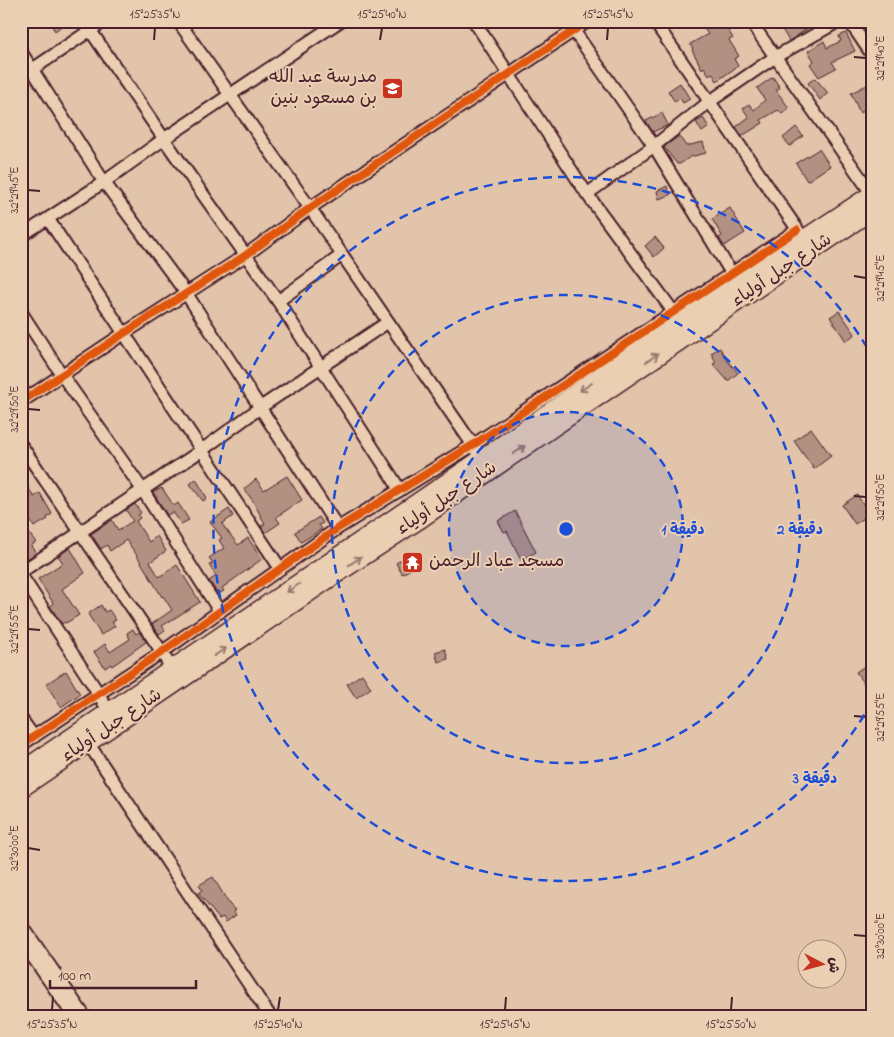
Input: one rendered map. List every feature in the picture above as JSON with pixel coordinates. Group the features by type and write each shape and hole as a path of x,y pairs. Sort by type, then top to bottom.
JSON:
{"highway":[{"path":"21,932 78,1016"},
{"path":"21,954 63,1016"}],"main road":[{"name":"شارع جبل أولياء","path":"21,772 172,670 478,452 677,317 801,234 872,199"},
{"name":"شارع جبل أولياء","path":"21,788 323,582 418,520 872,199"}],"street":[{"path":"21,77 33,70 87,26 104,21"},
{"path":"21,745 162,652 338,528 399,491 478,452 310,208 178,21"},
{"path":"21,236 104,182 164,139 340,21"},
{"path":"474,21 587,194 677,317 732,274 801,234 654,21"},
{"path":"21,402 246,255 310,208 588,21"},
{"path":"750,21 872,199"},
{"path":"587,194 654,146 709,102 775,57 839,21"},
{"path":"848,21 873,56"},
{"path":"87,26 278,301 399,491"},
{"path":"574,31 654,146 732,274"},
{"path":"21,52 104,182 186,293 338,528"},
{"path":"48,219 280,568"},
{"path":"278,301 342,255"},
{"path":"21,312 62,375 142,489 220,612"},
{"path":"109,713 99,694 21,574 142,489 202,450 260,407 388,322"},
{"path":"21,444 82,532 172,670"},
{"path":"21,719 34,737"},
{"path":"88,743 270,1016"}],"building":[{"path":"49,21 68,21 55,31"},
{"path":"699,21 722,21 733,38 729,40 739,56 734,59 738,66 717,81 712,73 709,75 704,67 702,69 690,44 708,34"},
{"path":"777,21 819,21 789,41"},
{"path":"846,33 855,51 832,62 836,68 819,77 810,64 814,61 808,51 824,41 827,48 841,41 839,36"},
{"path":"773,77 780,88 776,90 789,108 782,114 778,110 761,120 763,123 742,136 736,127 749,117 743,109 749,104 754,110 765,100 757,88"},
{"path":"815,78 828,93 820,100 808,83"},
{"path":"873,82 873,107 860,113 851,93"},
{"path":"680,83 690,99 683,103 680,98 675,102 668,91"},
{"path":"662,113 668,125 653,132 646,121"},
{"path":"703,118 709,127 702,132 696,122"},
{"path":"796,127 803,136 790,146 783,138"},
{"path":"679,136 686,146 703,142 706,153 690,157 677,164 664,147"},
{"path":"819,149 830,166 807,181 796,163"},
{"path":"667,186 670,195 659,199 657,191"},
{"path":"730,208 745,233 724,246 719,238 722,236 712,219"},
{"path":"655,237 664,248 654,257 645,246"},
{"path":"839,311 855,334 846,341 830,317"},
{"path":"720,348 726,359 738,373 728,381 713,364 716,362 711,353"},
{"path":"811,428 831,456 814,469 794,441"},
{"path":"21,476 34,497 40,493 52,514 47,517 48,519 34,527 21,506"},
{"path":"287,476 302,500 276,517 280,523 265,533 261,526 265,524 253,501 244,489 256,479 264,490"},
{"path":"196,479 207,498 203,501 190,484"},
{"path":"162,488 174,506 178,503 189,520 181,524 173,512 167,515 153,492"},
{"path":"857,495 870,514 855,524 842,505"},
{"path":"135,504 141,513 138,515 140,518 136,521 149,542 157,536 166,551 150,562 159,577 177,565 200,602 162,626 165,630 159,634 152,624 172,610 136,554 126,540 110,551 107,545 101,549 91,534 112,520 118,530 133,521 126,510"},
{"path":"229,509 233,516 222,524 238,545 248,538 262,559 222,588 224,591 218,594 209,581 216,576 209,565 213,563 209,558 224,548 219,540 222,538 210,522"},
{"path":"515,511 536,552 521,560 507,531 504,532 498,521"},
{"path":"319,517 323,523 319,525 322,529 301,542 295,532"},
{"path":"26,530 36,542 31,546 36,553 27,559 21,552 21,534"},
{"path":"70,548 85,573 62,589 79,615 62,624 50,606 53,604 52,601 38,579 63,563 58,556"},
{"path":"407,557 413,568 402,574 396,563"},
{"path":"101,605 105,612 109,610 116,620 112,622 115,626 101,635 88,614"},
{"path":"133,629 136,634 139,632 146,642 112,666 111,664 105,668 94,652 105,644 110,652 130,639 127,633"},
{"path":"445,649 448,659 438,662 435,652"},
{"path":"869,663 873,669 873,696 856,672"},
{"path":"66,671 80,694 61,707 46,684"},
{"path":"362,674 371,688 356,698 347,684"},
{"path":"213,877 229,904 235,910 233,911 236,915 226,922 223,917 219,919 198,893 202,890 199,885"}],"cycle path":[{"path":"21,402 246,255 310,208 588,21"},
{"path":"21,745 162,652 338,528 473,445 797,230"}],"place":[{"name":"مدرسة عبد الله بن مسعود بنين","path":"393,88"},
{"name":"مسجد عباد الرحمن","path":"413,562"}]}
